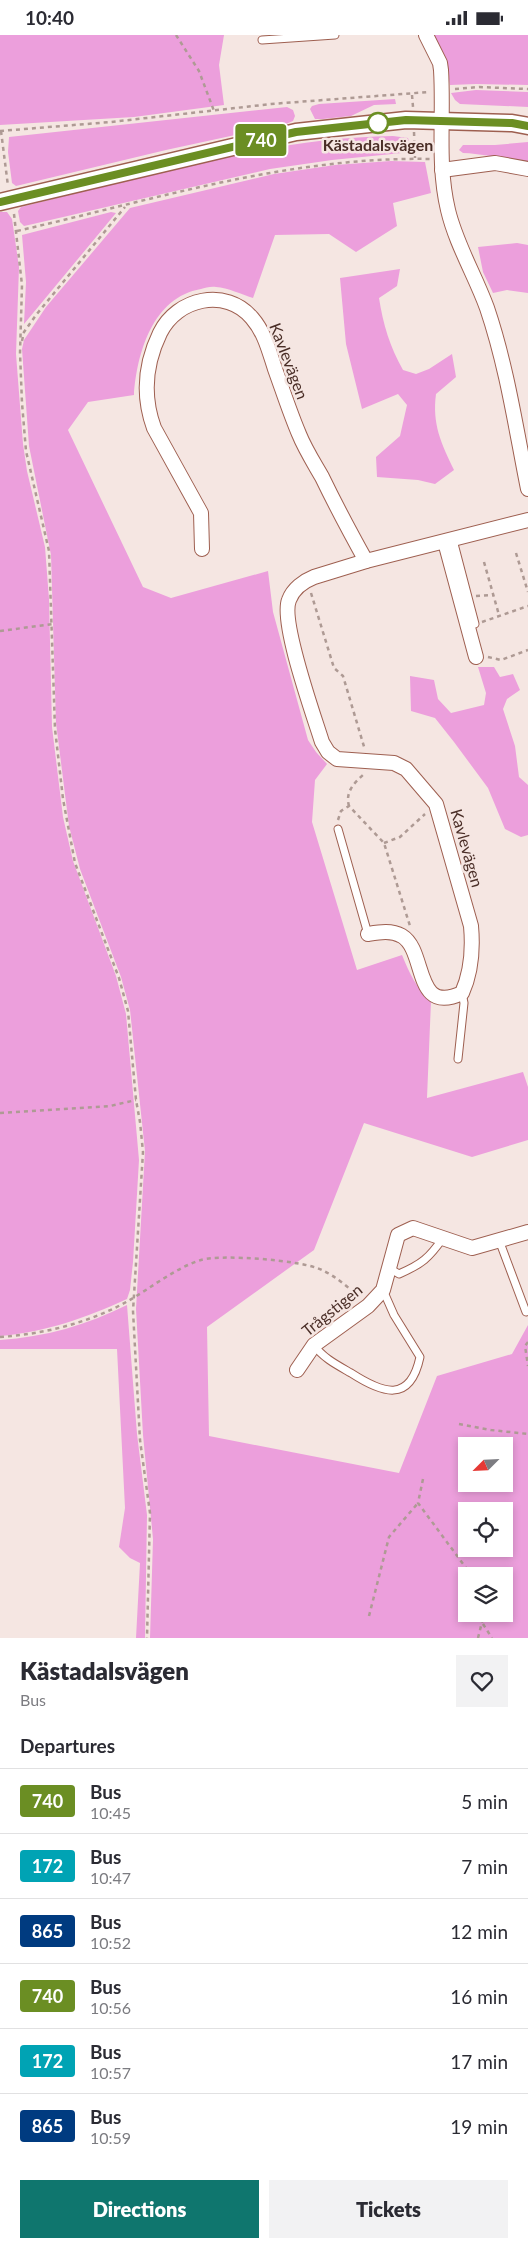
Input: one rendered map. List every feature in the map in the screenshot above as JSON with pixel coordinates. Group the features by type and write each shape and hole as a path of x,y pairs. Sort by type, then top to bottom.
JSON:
{"street":[{"path":"426,35 440,63 442,90 442,120 435,163 453,229 486,307 498,344 528,489"},
{"path":"5,201 296,132 406,120 442,120 528,126"},
{"path":"435,163 495,163 528,169"},
{"name":"Kavlevägen","path":"202,549 201,513 154,428 149,414 145,390 148,367 160,333 168,320 177,311 194,302 216,300 230,303 244,310 262,331 299,435 366,561"},
{"name":"Kavlevägen","path":"462,993 467,982 472,939 471,926 436,804 406,769 394,763 337,759 328,752 322,742 295,652 288,617 288,601 296,589 307,580 366,561 528,520"},
{"path":"449,541 481,657"},
{"path":"368,934 389,931 406,939 413,950 427,988 438,996 445,997 454,997 462,993"},
{"name":"Trågstigen","path":"297,1370 314,1345 368,1306 383,1290 398,1235 413,1229 472,1248 528,1232"}],"lane":[{"path":"262,40 335,35"},
{"path":"449,541 475,624"},
{"path":"338,829 368,934"},
{"path":"458,1059 464,1003 462,993"},
{"path":"389,1268 399,1274 422,1264 430,1257 443,1238"},
{"path":"499,1241 526,1312"},
{"path":"314,1345 321,1355 372,1387 388,1392 400,1390 410,1381 418,1367 420,1357 394,1315 383,1290"}],"path":[{"path":"176,35 199,71 214,111"},
{"path":"147,1638 150,1513 140,1440 134,1297 142,1153 128,1011 119,978 75,863 68,832 55,731 53,624 49,551 26,451 22,403 22,285 17,231 5,201 0,131 111,122 303,101 412,95 479,87 528,89"},
{"path":"17,231 263,173 346,162 400,158 435,163"},
{"path":"21,345 24,332 36,315 126,206"},
{"path":"516,553 528,593"},
{"path":"484,562 499,615"},
{"path":"307,580 334,668 343,676 369,762 370,768 354,783 348,794 349,806 384,843 410,928 410,935 406,939"},
{"path":"467,598 493,595"},
{"path":"475,624 528,606"},
{"path":"0,631 53,624"},
{"path":"481,657 501,660 528,650"},
{"path":"384,843 400,837 436,804"},
{"path":"338,829 338,818 341,811 349,806"},
{"path":"0,1113 110,1106 136,1100"},
{"path":"0,1337 41,1333 70,1325 113,1308 183,1268 206,1259 270,1260 298,1263 321,1269 352,1291 368,1306"},
{"path":"528,1342 525,1346 528,1366"},
{"path":"459,1424 528,1434"},
{"path":"369,1616 389,1537 418,1503 423,1479"},
{"path":"418,1503 465,1567"},
{"path":"478,1638 483,1623"},
{"path":"483,1623 492,1638"}],"shaded area":[{"path":"0,35 224,35 219,65 224,105 134,117 0,125"},
{"path":"434,35 528,35 528,85 450,85 446,62"},
{"path":"476,90 528,92 528,107 460,104 451,93"},
{"path":"395,99 396,104 374,105 351,116 315,119 310,109 312,106 319,104"},
{"path":"287,107 293,110 295,116 293,121 286,124 166,150 16,186 12,183 8,152 9,137"},
{"path":"393,136 408,138 412,152 332,160 270,169 24,226 20,222 18,211 21,207 205,161 299,144 346,138"},
{"path":"528,142 528,164 463,153 459,150 463,145"},
{"path":"391,161 425,162 431,193 393,203 397,226 356,252 329,234 275,235 253,298 212,287 184,294 159,315 151,329 139,362 134,395 88,402 68,430 143,587 171,598 268,571 273,612 308,740 327,764 315,780 312,822 357,970 402,955 414,980 431,1001 427,1098 523,1072 528,1087 528,1140 472,1157 364,1123 314,1250 207,1327 209,1436 399,1473 437,1376 512,1354 528,1325 528,1638 150,1638 153,1539 143,1435 136,1309 145,1151 130,1010 121,977 80,869 69,826 56,723 51,555 29,446 22,349 24,340 46,307 130,208 274,174 335,165"},
{"path":"0,212 7,212 12,219 19,267 16,354 23,444 27,471 45,547 49,599 52,727 63,817 73,861 116,976 126,1014 139,1160 133,1262 130,1290 127,1299 49,1328 0,1336"},
{"path":"111,212 116,213 24,324 26,282 22,235"},
{"path":"517,243 528,245 528,293 507,290 493,293 483,272 478,247"},
{"path":"400,269 397,286 379,298 388,335 398,361 403,370 416,374 429,369 452,354 456,377 436,394 435,415 439,433 454,470 435,484 418,480 377,477 376,457 400,436 407,405 398,394 362,409 346,344 340,278"},
{"path":"478,667 494,667 500,677 513,674 520,690 507,699 503,709 515,746 519,777 528,785 528,835 521,837 505,829 488,788 435,718 411,711 410,676 434,680 438,699 451,713 484,705 486,693"},
{"path":"127,1305 137,1434 147,1515 145,1638 136,1638 140,1563 130,1558 119,1547 125,1508 117,1349 0,1349 0,1340 33,1336 65,1329"}],"bus line":[{"name":"740","path":"0,202 296,132 406,120 512,123 528,126"}],"place":[{"name":"Kästadalsvägen","path":"378,123"}]}
